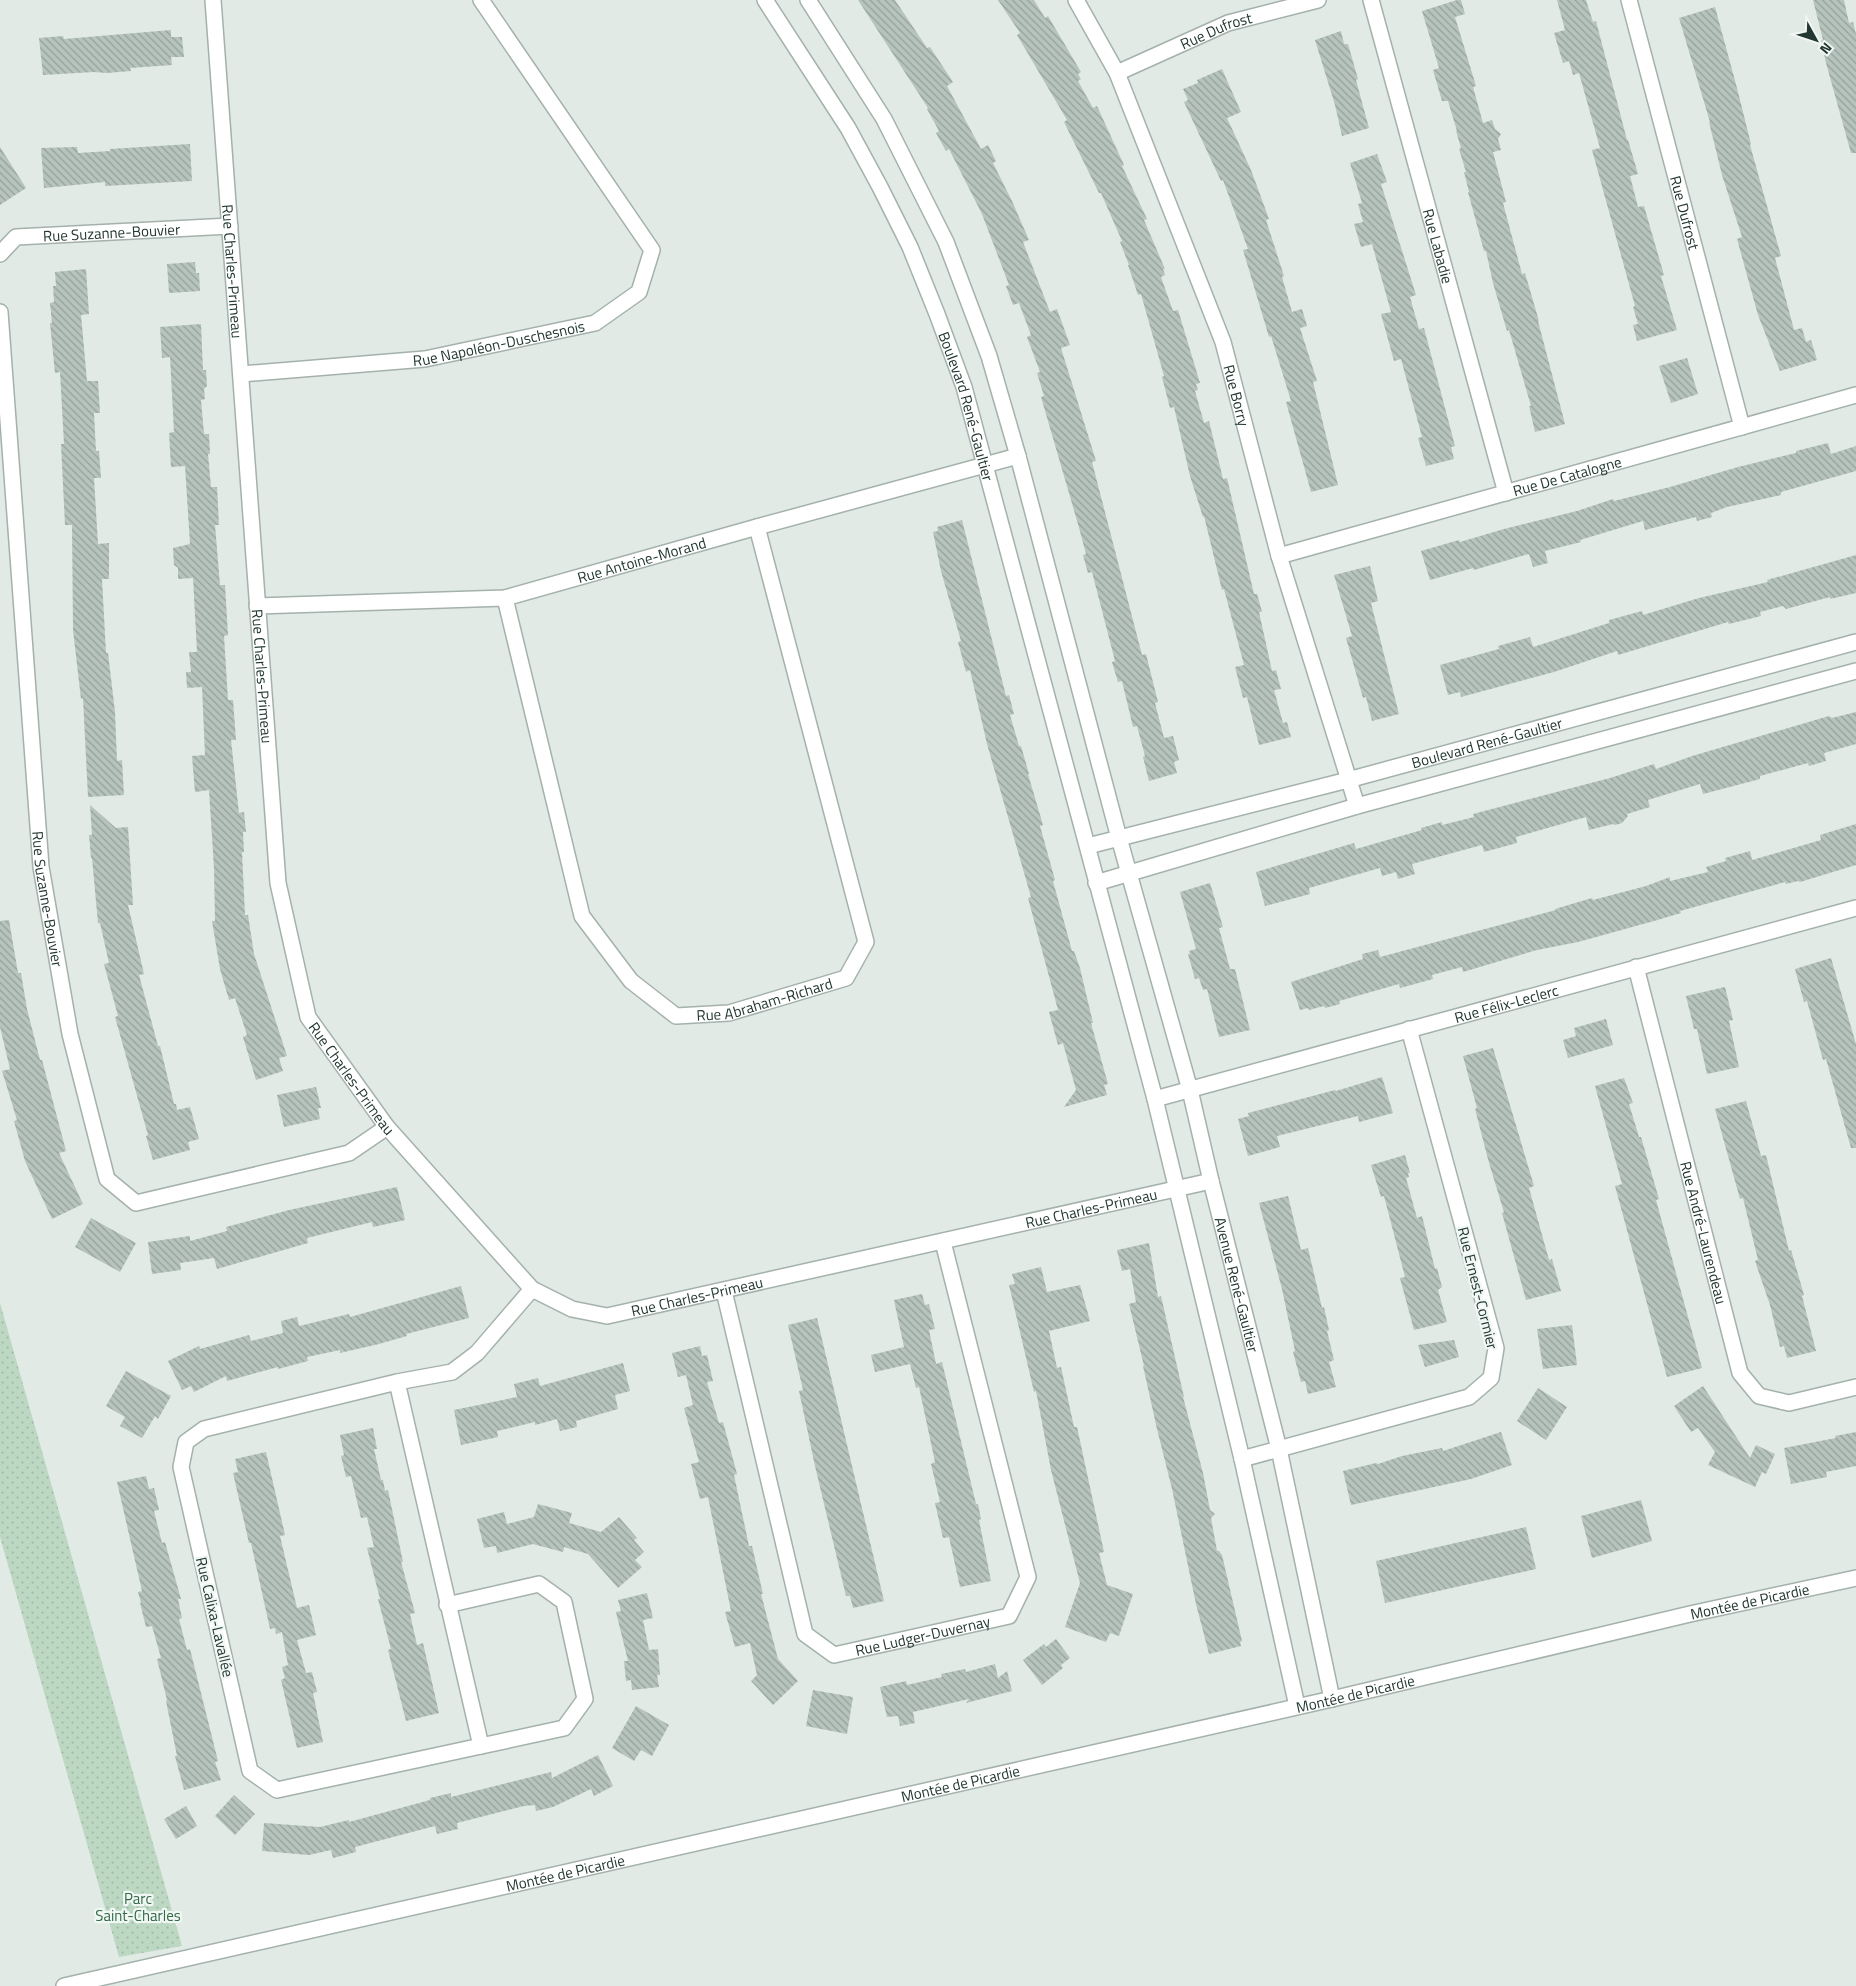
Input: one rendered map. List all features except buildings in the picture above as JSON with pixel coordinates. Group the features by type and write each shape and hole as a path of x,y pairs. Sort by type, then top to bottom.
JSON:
{"street":[{"name":"Rue Charles-Primeau","path":"213,0 278,883 308,1017 387,1127 532,1289 572,1310 607,1316 1211,1181"},
{"name":"Rue Napoléon-Duschesnois","path":"240,374 425,359 595,323 639,292 652,250 481,0"},
{"name":"Boulevard René-Gaultier","path":"765,0 848,128 880,187 910,246 964,386 1088,846 1096,883 1356,806 1856,671"},
{"path":"808,0 884,119 946,242 989,356 1018,456 1129,874"},
{"name":"Rue Borry","path":"1076,0 1118,73 1223,342 1279,556 1356,806"},
{"name":"Rue Dufrost","path":"1118,73 1228,23 1318,0"},
{"name":"Rue Labadie","path":"1370,0 1506,493"},
{"name":"Rue Dufrost","path":"1629,0 1742,427"},
{"name":"Rue Suzanne-Bouvier","path":"0,254 16,237 230,226"},
{"name":"Rue Suzanne-Bouvier","path":"0,312 41,867 70,1034 107,1179 136,1203 349,1153 387,1127"},
{"name":"Rue De Catalogne","path":"1279,556 1856,395"},
{"name":"Rue Antoine-Morand","path":"257,606 505,598 1018,456"},
{"name":"Rue Abraham-Richard","path":"505,598 582,916 631,981 676,1016 729,1013 846,978 866,942 757,527"},
{"name":"Boulevard René-Gaultier","path":"1088,846 1348,780 1856,642"},
{"name":"Avenue René-Gaultier","path":"1129,874 1190,1090 1211,1181 1279,1449 1332,1698"},
{"path":"1096,883 1155,1099 1242,1459 1297,1706"},
{"name":"Rue Félix-Leclerc","path":"1155,1099 1636,967 1856,909"},
{"name":"Rue André-Laurendeau","path":"1636,967 1740,1373 1759,1396 1789,1403 1856,1387"},
{"name":"Rue Ernest-Cormier","path":"1242,1459 1469,1397 1491,1378 1496,1348 1409,1029"},
{"name":"Rue Ludger-Duvernay","path":"724,1291 805,1634 834,1655 1009,1616 1028,1577 943,1242"},
{"name":"Rue Calixa-Lavallée","path":"447,1605 539,1584 564,1602 585,1699 564,1728 277,1790 250,1770 182,1467 186,1442 204,1429 397,1382 452,1372 478,1354 532,1289"},
{"path":"397,1382 481,1746"},
{"name":"Montée de Picardie","path":"64,1986 1332,1698 1690,1614 1856,1578"}],"green space":[{"name":"Parc Saint-Charles","path":"0,1303 182,1946 119,1957 0,1537"}]}
